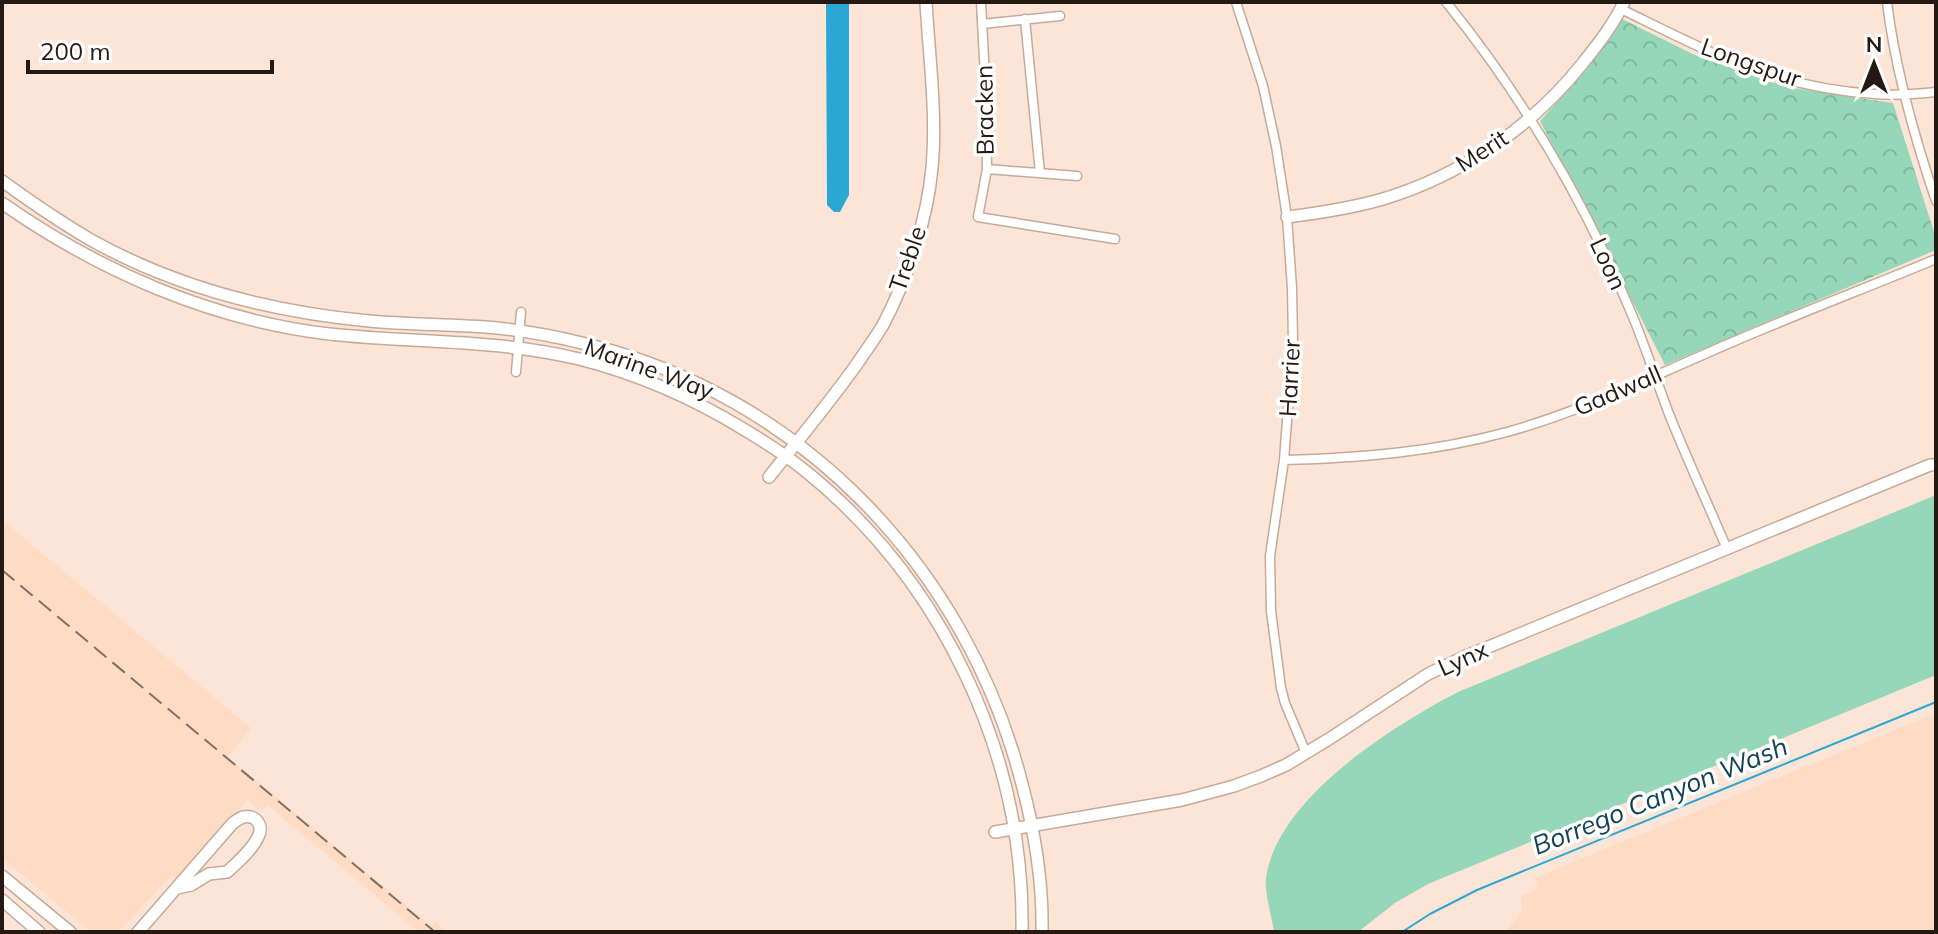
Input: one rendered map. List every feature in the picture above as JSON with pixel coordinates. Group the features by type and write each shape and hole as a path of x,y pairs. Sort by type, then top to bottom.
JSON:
{"main road":[{"name":"Treble","path":"769,477 844,382 882,327 915,244 926,208 932,168 926,2"},
{"name":"Merit","path":"1287,217 1354,206 1421,186 1456,170 1492,148 1564,87 1622,6"},
{"name":"Marine Way","path":"2,181 92,241 216,293 292,312 373,322 520,331 610,350 682,377 725,398 781,432 835,474 880,518 930,581 974,652 1014,753 1032,825 1041,879 1042,932"},
{"name":"Marine Way","path":"2,203 55,238 117,271 180,298 251,320 331,334 518,347 605,366 677,393 716,413 803,469 851,512 890,553 941,628 975,692 995,747 1015,828 1021,880 1022,932"},
{"name":"Lynx","path":"995,832 1182,800 1261,776 1306,753 1428,674 1934,463"},
{"path":"138,932 232,824 243,817 258,820 259,837 227,872 209,874 191,885 177,888"},
{"path":"2,876 70,932"},
{"path":"2,900 39,932"}],"street":[{"name":"Bracken","path":"981,2 987,169 978,217 1115,239"},
{"name":"Harrier","path":"1236,2 1263,86 1287,217 1293,342 1284,460 1270,556 1271,611 1281,688 1306,753"},
{"name":"Loon","path":"1446,2 1482,47 1543,137 1591,228 1632,316 1670,416 1727,549"},
{"path":"1887,2 1892,43 1904,95 1936,201"},
{"name":"Longspur","path":"1622,6 1723,57 1776,75 1830,88 1874,94 1936,92"},
{"path":"982,24 1060,16"},
{"path":"1025,19 1040,173"},
{"path":"987,169 1077,176"},
{"name":"Gadwall","path":"1284,460 1379,455 1433,448 1519,428 1561,415 1936,259"},
{"path":"516,372 521,312"}],"shaded area":[{"path":"2,520 251,728 228,757 431,926 435,922 447,932 419,932 267,805 259,810 248,800 179,880 172,875 118,932 91,932 2,858"},
{"path":"1936,713 1936,932 1505,932 1522,912 1521,896 1538,889 1534,878"}],"green space":[{"path":"1622,19 1697,56 1786,87 1893,103 1936,238 1936,250 1665,365 1540,121 1589,66"},
{"path":"1936,495 1936,675 1428,884 1395,903 1358,932 1274,932 1266,878 1275,848 1292,820 1314,793 1342,768 1402,724 1458,692"}],"water":[{"path":"826,2 849,2 849,195 840,212 834,212 827,205"}],"waterway":[{"name":"Borrego Canyon Wash","path":"1402,932 1477,890 1936,702"}],"railway":[{"path":"2,570 435,932"}]}
